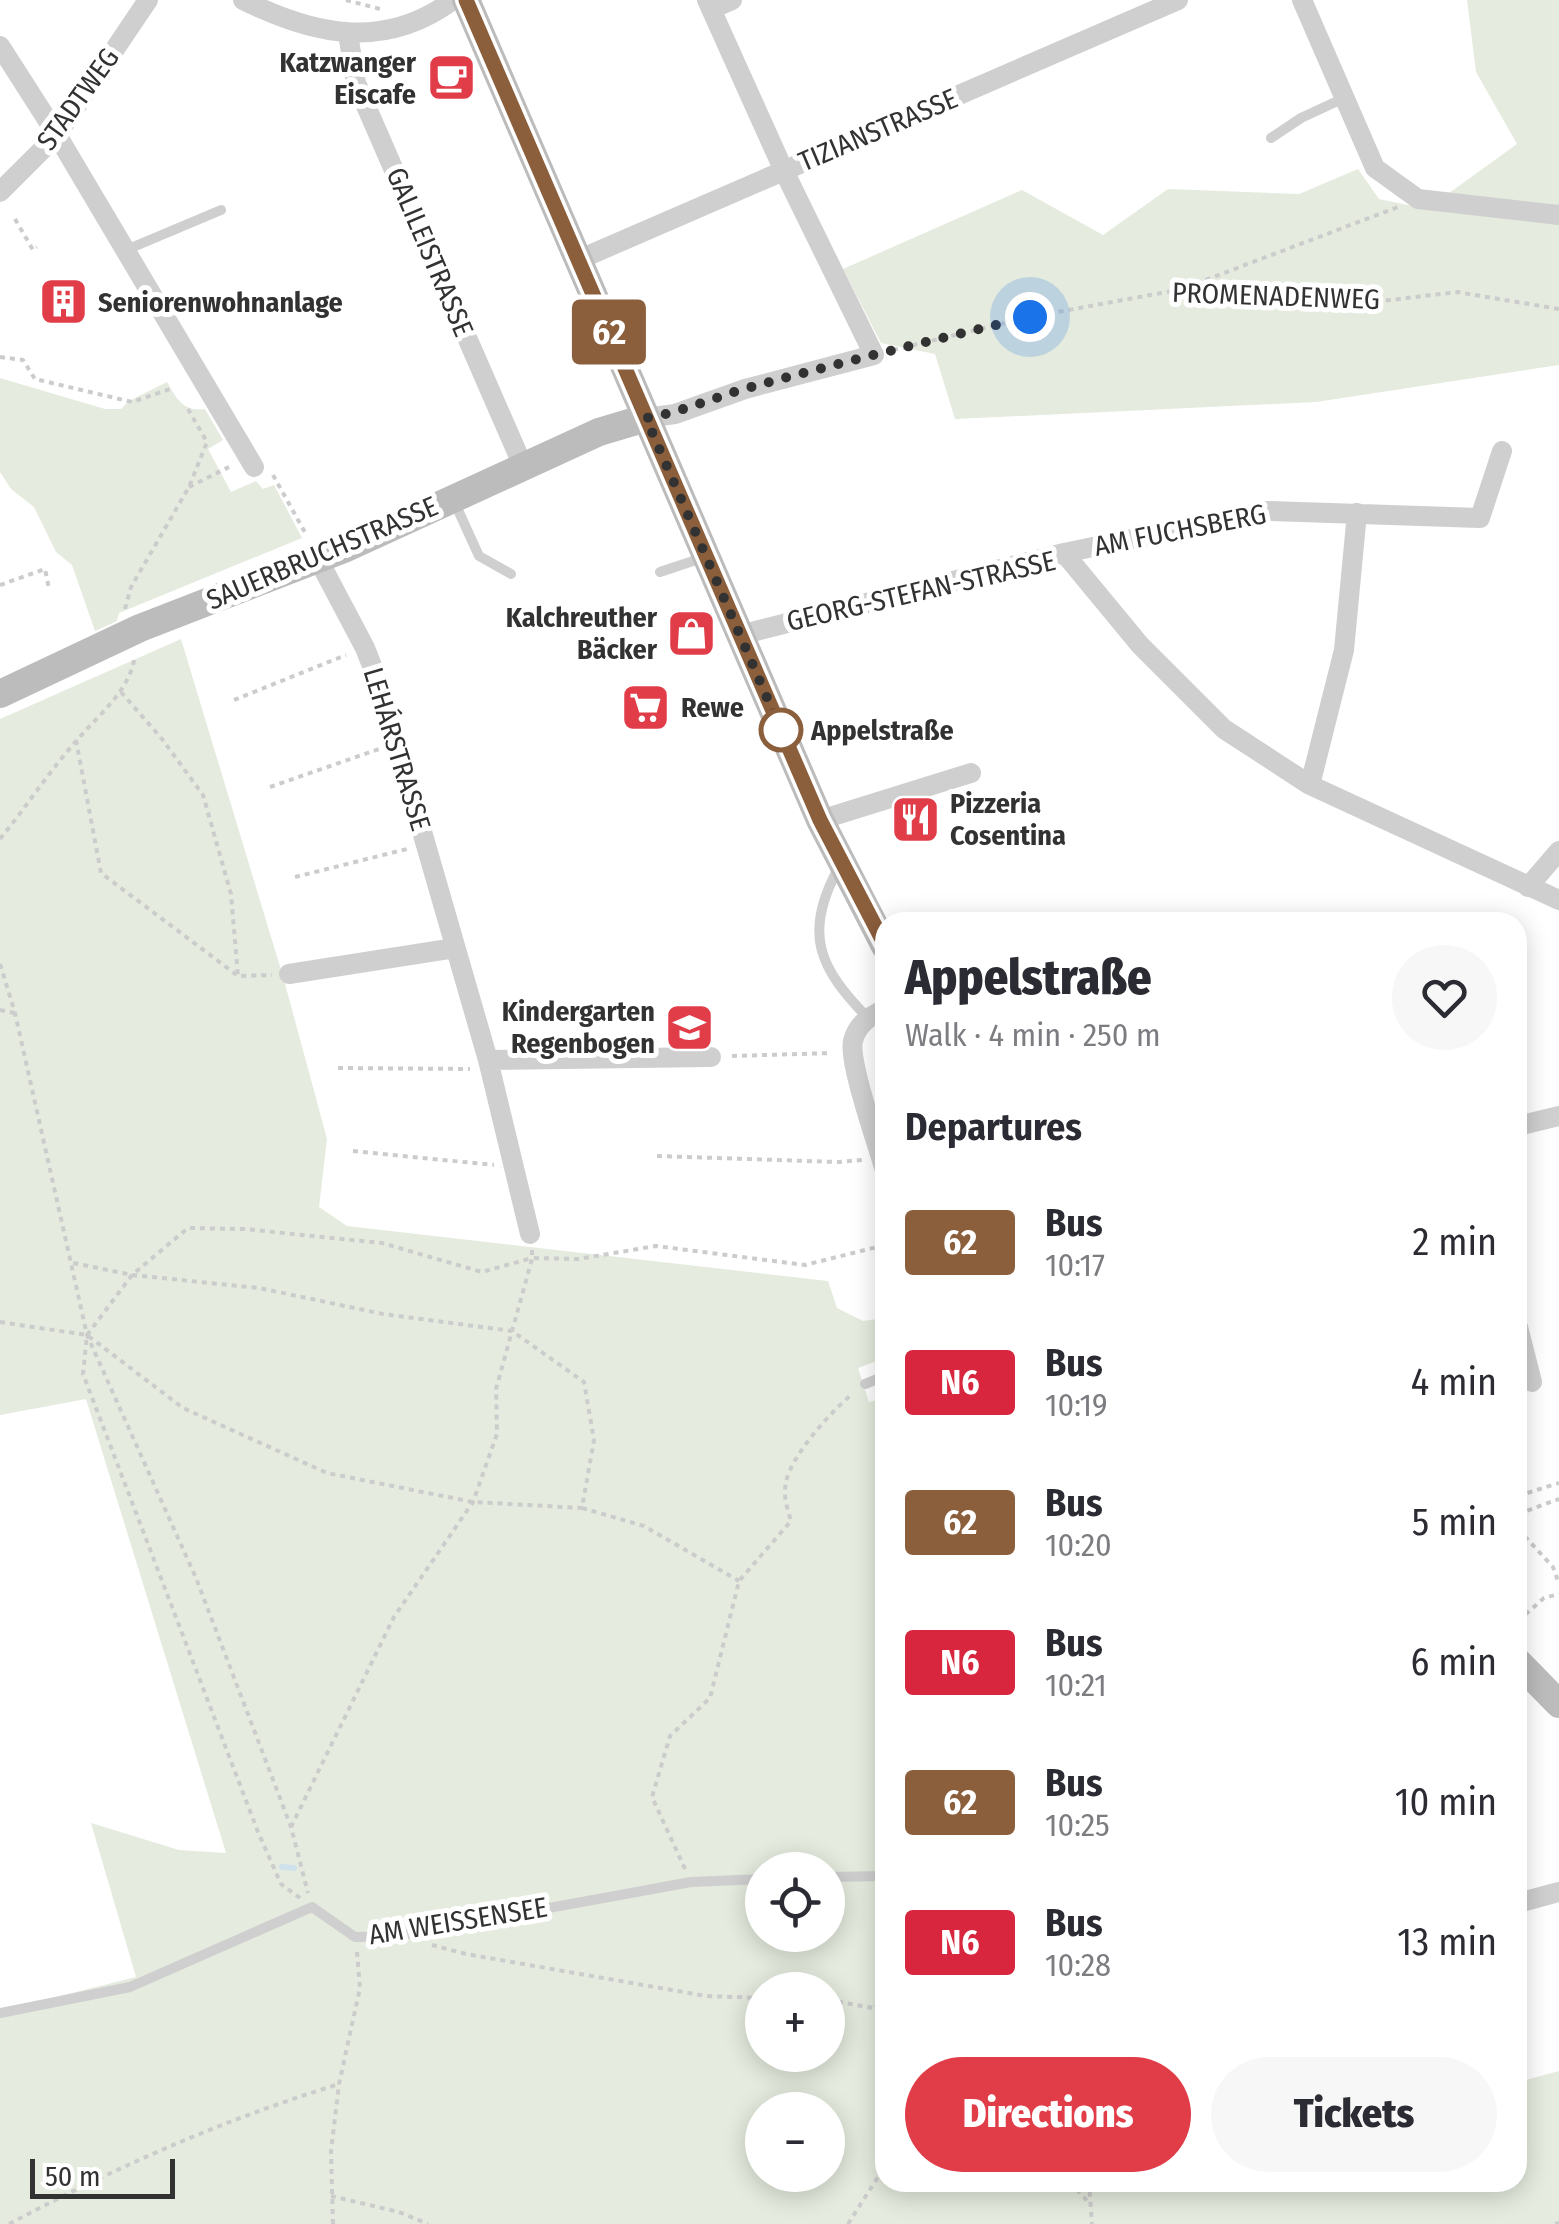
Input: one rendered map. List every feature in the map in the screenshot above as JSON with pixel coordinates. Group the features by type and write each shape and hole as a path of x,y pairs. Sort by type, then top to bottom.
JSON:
{"main road":[{"path":"466,0 820,820 875,927"},
{"name":"SAUERBRUCHSTRASSE","path":"0,694 132,620 318,559 599,432 646,418"},
{"path":"1527,1671 1559,1704"}],"street":[{"name":"STADTWEG","path":"0,192 57,135 148,0"},
{"path":"243,0 282,20 348,34 396,29 453,0"},
{"path":"646,418 675,414 745,389 874,355 784,171 709,4 732,0"},
{"name":"TIZIANSTRASSE","path":"578,260 1178,0"},
{"path":"1302,0 1375,168 1418,199 1559,216"},
{"name":"GALILEISTRASSE","path":"348,34 356,83 523,466"},
{"path":"0,46 251,461"},
{"name":"AM FUCHSBERG","path":"1064,553 1268,511 1480,518 1502,452"},
{"path":"1310,785 1344,650 1356,513"},
{"name":"GEORG-STEFAN-STRASSE","path":"740,635 1064,553 1140,645 1224,728 1310,785 1559,900"},
{"name":"LEHÁRSTRASSE","path":"318,559 365,648 398,742 489,1065 530,1234"},
{"path":"820,820 971,773"},
{"path":"1528,887 1559,850"},
{"path":"289,974 455,948"},
{"path":"875,1014 853,1039 852,1052 875,1135"},
{"path":"489,1065 711,1057"},
{"path":"1527,1124 1559,1116"},
{"path":"1527,1362 1532,1382"},
{"path":"1527,1901 1559,1892"}],"lane":[{"path":"1271,138 1344,98"},
{"path":"125,250 221,210"},
{"path":"453,499 479,556 511,574"},
{"path":"660,572 706,556"},
{"path":"841,864 824,895 821,954 837,986 875,1012"},
{"path":"864,1384 875,1380"},
{"path":"845,1877 875,1876"},
{"name":"AM WEISSENSEE","path":"312,1907 355,1937 396,1936 691,1882 745,1880"},
{"path":"0,2013 130,1987 312,1907"}],"path":[{"path":"1183,289 1418,199"},
{"path":"15,219 33,250 37,247"},
{"name":"PROMENADENWEG","path":"874,355 1030,317 1183,289 1366,303 1457,292 1559,309"},
{"path":"0,357 23,360 35,379 132,402 174,388"},
{"path":"0,839 76,740 121,692 132,671 131,587 189,487 207,442 188,408"},
{"path":"189,487 251,461 276,478 318,559"},
{"path":"0,586 45,569 49,589"},
{"path":"234,700 365,648"},
{"path":"121,692 203,795 231,894 238,976"},
{"path":"76,740 101,873 238,976 289,974"},
{"path":"270,787 398,742"},
{"path":"294,877 426,844"},
{"path":"0,964 16,1013 86,1335 196,1578 291,1828 312,1907"},
{"path":"0,1010 16,1013"},
{"path":"711,1057 852,1052"},
{"path":"338,1068 489,1065"},
{"path":"353,1151 513,1167"},
{"path":"657,1156 875,1164"},
{"path":"312,1907 281,1884 258,1832 83,1374 86,1335 132,1275 188,1228 244,1229 382,1243 482,1272 532,1258 578,1259 656,1246 806,1265 875,1248"},
{"path":"291,1828 394,1617 473,1502 496,1434 496,1389 532,1258 530,1234"},
{"path":"73,1264 132,1275 259,1288 383,1314 512,1331 584,1382 594,1440 582,1508"},
{"path":"0,1322 86,1335 183,1408 327,1473 473,1502 582,1508 644,1526 739,1581"},
{"path":"691,1882 652,1796 670,1736 710,1698 739,1581 791,1521 784,1499 786,1479 826,1416 864,1384"},
{"path":"1527,1493 1559,1483"},
{"path":"1527,1511 1559,1499"},
{"path":"1527,1537 1556,1566 1559,1584"},
{"path":"1527,1614 1544,1598 1559,1594"},
{"path":"333,2224 332,2151 340,2084 360,1988 355,1937"},
{"path":"431,1945 484,1958 706,1996 745,1997"},
{"path":"845,2002 875,2006"},
{"path":"9,2224 118,2167 258,2109 340,2084"},
{"path":"848,2224 875,2182"},
{"path":"1079,2192 1090,2204"},
{"path":"1089,2192 1092,2224"},
{"path":"331,2196 399,2212 428,2224"}],"shaded area":[{"path":"1467,0 1559,0 1559,365 1316,402 955,419 935,354 881,343 843,269 1022,190 1103,235 1168,189 1299,194 1358,169 1379,199 1427,209 1517,144 1476,72"},
{"path":"0,378 105,409 121,409 167,382 186,406 205,409 223,440 208,449 231,492 256,481 263,489 274,485 302,538 119,613 117,621 95,631 72,565 56,552 34,507 11,489 0,472"},
{"path":"181,639 284,980 327,1139 319,1207 347,1226 828,1281 837,1308 863,1321 875,1319 875,1362 858,1368 869,1402 875,1400 875,2192 1527,2192 1527,2080 1559,2071 1559,2224 0,2224 0,2011 136,1977 91,1823 179,1850 226,1853 86,1399 0,1415 0,719"}],"waterway":[{"path":"282,1867 294,1868"}],"bus line":[{"name":"62","path":"466,0 820,820 875,927"}],"place":[{"name":"Katzwanger Eiscafe","path":"451,78"},
{"name":"Seniorenwohnanlage","path":"63,302"},
{"name":"Kalchreuther Bäcker","path":"692,633"},
{"name":"Rewe","path":"646,707"},
{"name":"Appelstraße","path":"781,730"},
{"name":"Pizzeria Cosentina","path":"915,819"},
{"name":"Kindergarten Regenbogen","path":"690,1027"}],"route":[{"path":"781,730 646,418 675,414 745,389 1030,317"}]}
